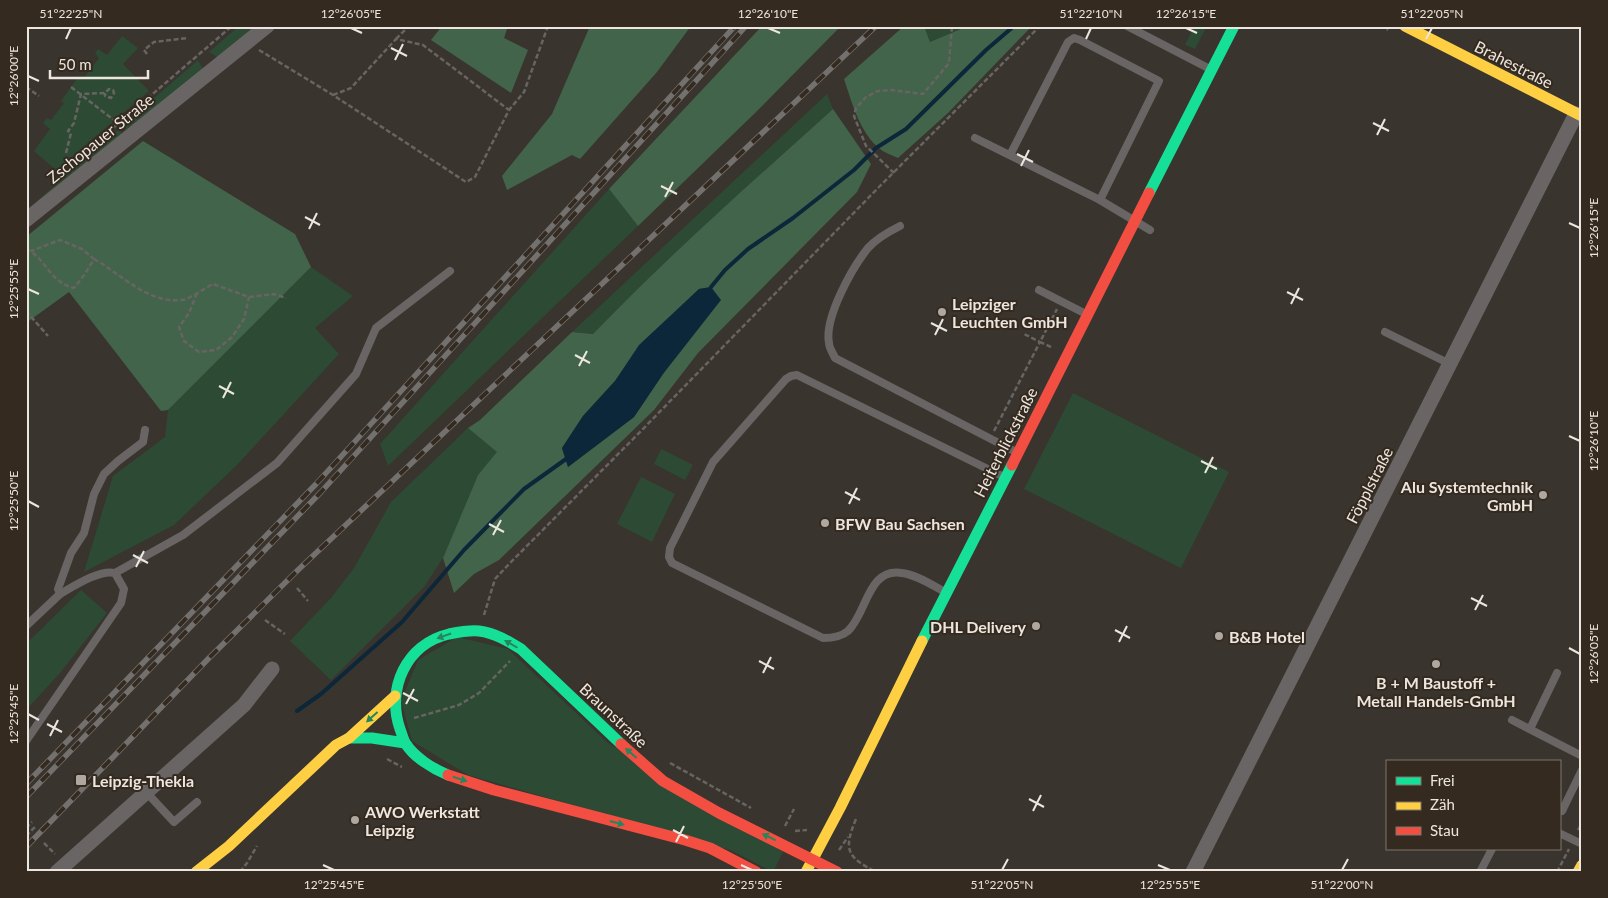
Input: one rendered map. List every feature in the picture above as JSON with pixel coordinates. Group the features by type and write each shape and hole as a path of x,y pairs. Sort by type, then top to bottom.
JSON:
{"main road":[{"name":"Heiterblickstraße","path":"806,872 1234,26"},
{"name":"Brahestraße","path":"1405,26 1579,115"},
{"name":"Braunstraße","path":"756,872 710,848 685,840 512,795 445,774 417,757 405,743 396,718 395,696 403,668 412,655 424,645 441,636 462,631 480,631 492,634 521,649 599,725 663,781 719,813 837,872"},
{"path":"196,872 229,846 336,744 349,738 395,696"},
{"path":"349,738 372,738 405,743"},
{"path":"1578,872 1582,865"}],"street":[{"name":"Zschopauer Straße","path":"26,220 267,26"},
{"name":"Föpplstraße","path":"1193,872 1450,364 1579,115"},
{"path":"57,872 244,705 272,669"}],"lane":[{"path":"1126,26 1212,70"},
{"path":"1010,155 1068,42 1074,38 1080,40 1158,80 1100,200"},
{"path":"975,138 1100,200 1150,230"},
{"path":"900,226 883,234 869,248 852,272 842,291 829,328 829,344 835,358 1018,453"},
{"path":"115,573 183,535 277,463 356,374 376,328 450,271"},
{"path":"1039,290 1087,314"},
{"path":"1385,332 1450,364"},
{"path":"947,593 905,573 896,572 883,577 873,585 857,620 847,632 836,638 823,638 672,563 669,557 670,548 713,462 786,379 791,376 797,375 1005,478"},
{"path":"60,594 58,589 59,582 71,553 84,533 94,494 104,474 143,442 145,430"},
{"path":"26,626 60,594 80,582 108,571 115,573 124,589 121,602 26,741"},
{"path":"1530,729 1557,673"},
{"path":"1512,720 1582,756"},
{"path":"1562,811 1582,770"},
{"path":"147,793 174,822 198,802"},
{"path":"1560,833 1582,844"},
{"path":"1480,872 1491,850"}],"path":[{"path":"76,160 232,26"},
{"path":"333,95 351,88 409,26"},
{"path":"248,42 257,50 333,95 466,182 475,177 509,110 524,92 548,26"},
{"path":"894,172 866,146 854,116 856,108 866,96 878,91 891,90 923,94 948,63 952,26"},
{"path":"486,612 495,579 894,172 1040,26"},
{"path":"147,54 144,50 154,42 188,38"},
{"path":"396,39 422,45 509,110"},
{"path":"26,87 39,96"},
{"path":"71,87 119,124 129,138"},
{"path":"80,94 104,93"},
{"path":"66,153 71,133 68,131 74,123 80,94"},
{"path":"31,251 60,240 82,249 128,282 160,298 183,300 213,284 248,297 274,294 286,298"},
{"path":"26,248 31,251 53,277 66,286 74,288 94,259"},
{"path":"197,292 189,313 180,327 184,341 199,352 216,350 232,337 244,319 248,297"},
{"path":"990,439 1061,301"},
{"path":"26,311 48,336"},
{"path":"1024,334 1056,350"},
{"path":"296,588 308,601"},
{"path":"265,620 285,634"},
{"path":"408,719 459,705 479,693 513,659"},
{"path":"669,762 755,810"},
{"path":"784,826 794,809"},
{"path":"26,828 32,822"},
{"path":"778,823 796,831 806,831"},
{"path":"26,836 36,826"},
{"path":"44,843 56,854"},
{"path":"240,872 247,864 257,845"},
{"path":"850,853 858,862 876,872"}],"green space":[{"path":"239,26 255,26 217,57 209,52"},
{"path":"442,26 508,26 504,38 528,50 511,93 431,40"},
{"path":"590,26 691,26 657,72 580,159 572,155 507,190 502,176 552,114"},
{"path":"762,26 841,26 754,114 638,226 609,189"},
{"path":"904,26 924,26 930,42 964,26 1032,26 948,113 898,158 880,149 867,135 850,98 844,79"},
{"path":"924,26 964,26 930,42"},
{"path":"1194,26 1207,26 1195,49 1185,45"},
{"path":"122,36 138,48 123,64 149,91 56,170 34,151 50,129 43,123 47,118 51,120 64,103 61,101 79,76 83,79 99,58 95,53 98,49 107,55"},
{"path":"198,60 203,69 127,131 122,126"},
{"path":"827,94 833,109 681,248 593,334 572,332"},
{"path":"833,109 871,164 857,192 698,353 654,410 499,560 474,574 454,593 443,558 478,475 497,452 468,428 480,420 572,332 593,334 681,247","holes":["711,287 663,374 634,417 568,467 562,448 583,416 672,315 699,289"]},
{"path":"119,129 122,134 29,208"},
{"path":"143,141 295,234 311,267 168,410 161,411 69,292 26,323 26,237"},
{"path":"609,189 638,226 388,466 380,444"},
{"path":"311,267 353,296 315,328 339,354 236,466 174,525 84,572 113,476 165,437 168,410"},
{"path":"1073,393 1229,472 1181,568 1024,489"},
{"path":"468,428 498,452 478,475 443,558 424,587 331,680 290,641 331,598 354,568 391,502"},
{"path":"661,449 693,465 685,480 654,464"},
{"path":"641,477 675,494 652,542 617,524"},
{"path":"81,590 107,613 60,673 26,710 26,644"},
{"path":"457,637 508,649 608,743 783,852 773,872 730,850 468,775 412,741 401,701 418,660"}],"water":[{"path":"711,287 721,300 663,374 634,417 568,467 562,448 583,416 615,381 639,345 699,289"}],"waterway":[{"path":"711,287 725,270 748,249 793,218 854,170 876,148 906,129 986,50 1014,26"},
{"path":"297,711 321,694 402,622 464,550 524,489 566,459"}],"railway":[{"path":"26,784 316,484 735,26"},
{"path":"26,797 321,492 746,26"},
{"path":"26,847 209,658 299,569 876,26"}],"traffic: fast":[{"path":"1149,193 1234,26"},
{"path":"922,641 1012,465"},
{"path":"448,775 424,762 409,749 403,739 396,714 396,699 398,684 403,670 411,658 421,647 434,639 449,634 472,631 485,632 521,649 621,744"},
{"path":"349,738 372,738 405,743"}],"traffic: slow":[{"path":"1405,26 1582,116"},
{"path":"806,872 840,808 922,641"},
{"path":"196,872 229,846 336,745 349,738 395,696"},
{"path":"1578,872 1582,865"}],"traffic: jam":[{"path":"1012,465 1149,193"},
{"path":"621,744 663,781 719,813 837,872"},
{"path":"448,775 494,790 685,840 710,848 756,872"}],"place":[{"name":"Leipziger Leuchten GmbH","path":"942,312"},
{"name":"Alu Systemtechnik GmbH","path":"1543,495"},
{"name":"BFW Bau Sachsen","path":"825,523"},
{"name":"DHL Delivery","path":"1036,626"},
{"name":"B&B Hotel","path":"1219,636"},
{"name":"B + M Baustoff + Metall Handels-GmbH","path":"1436,664"},
{"name":"Leipzig-Thekla","path":"81,780"},
{"name":"AWO Werkstatt Leipzig","path":"355,820"}]}
